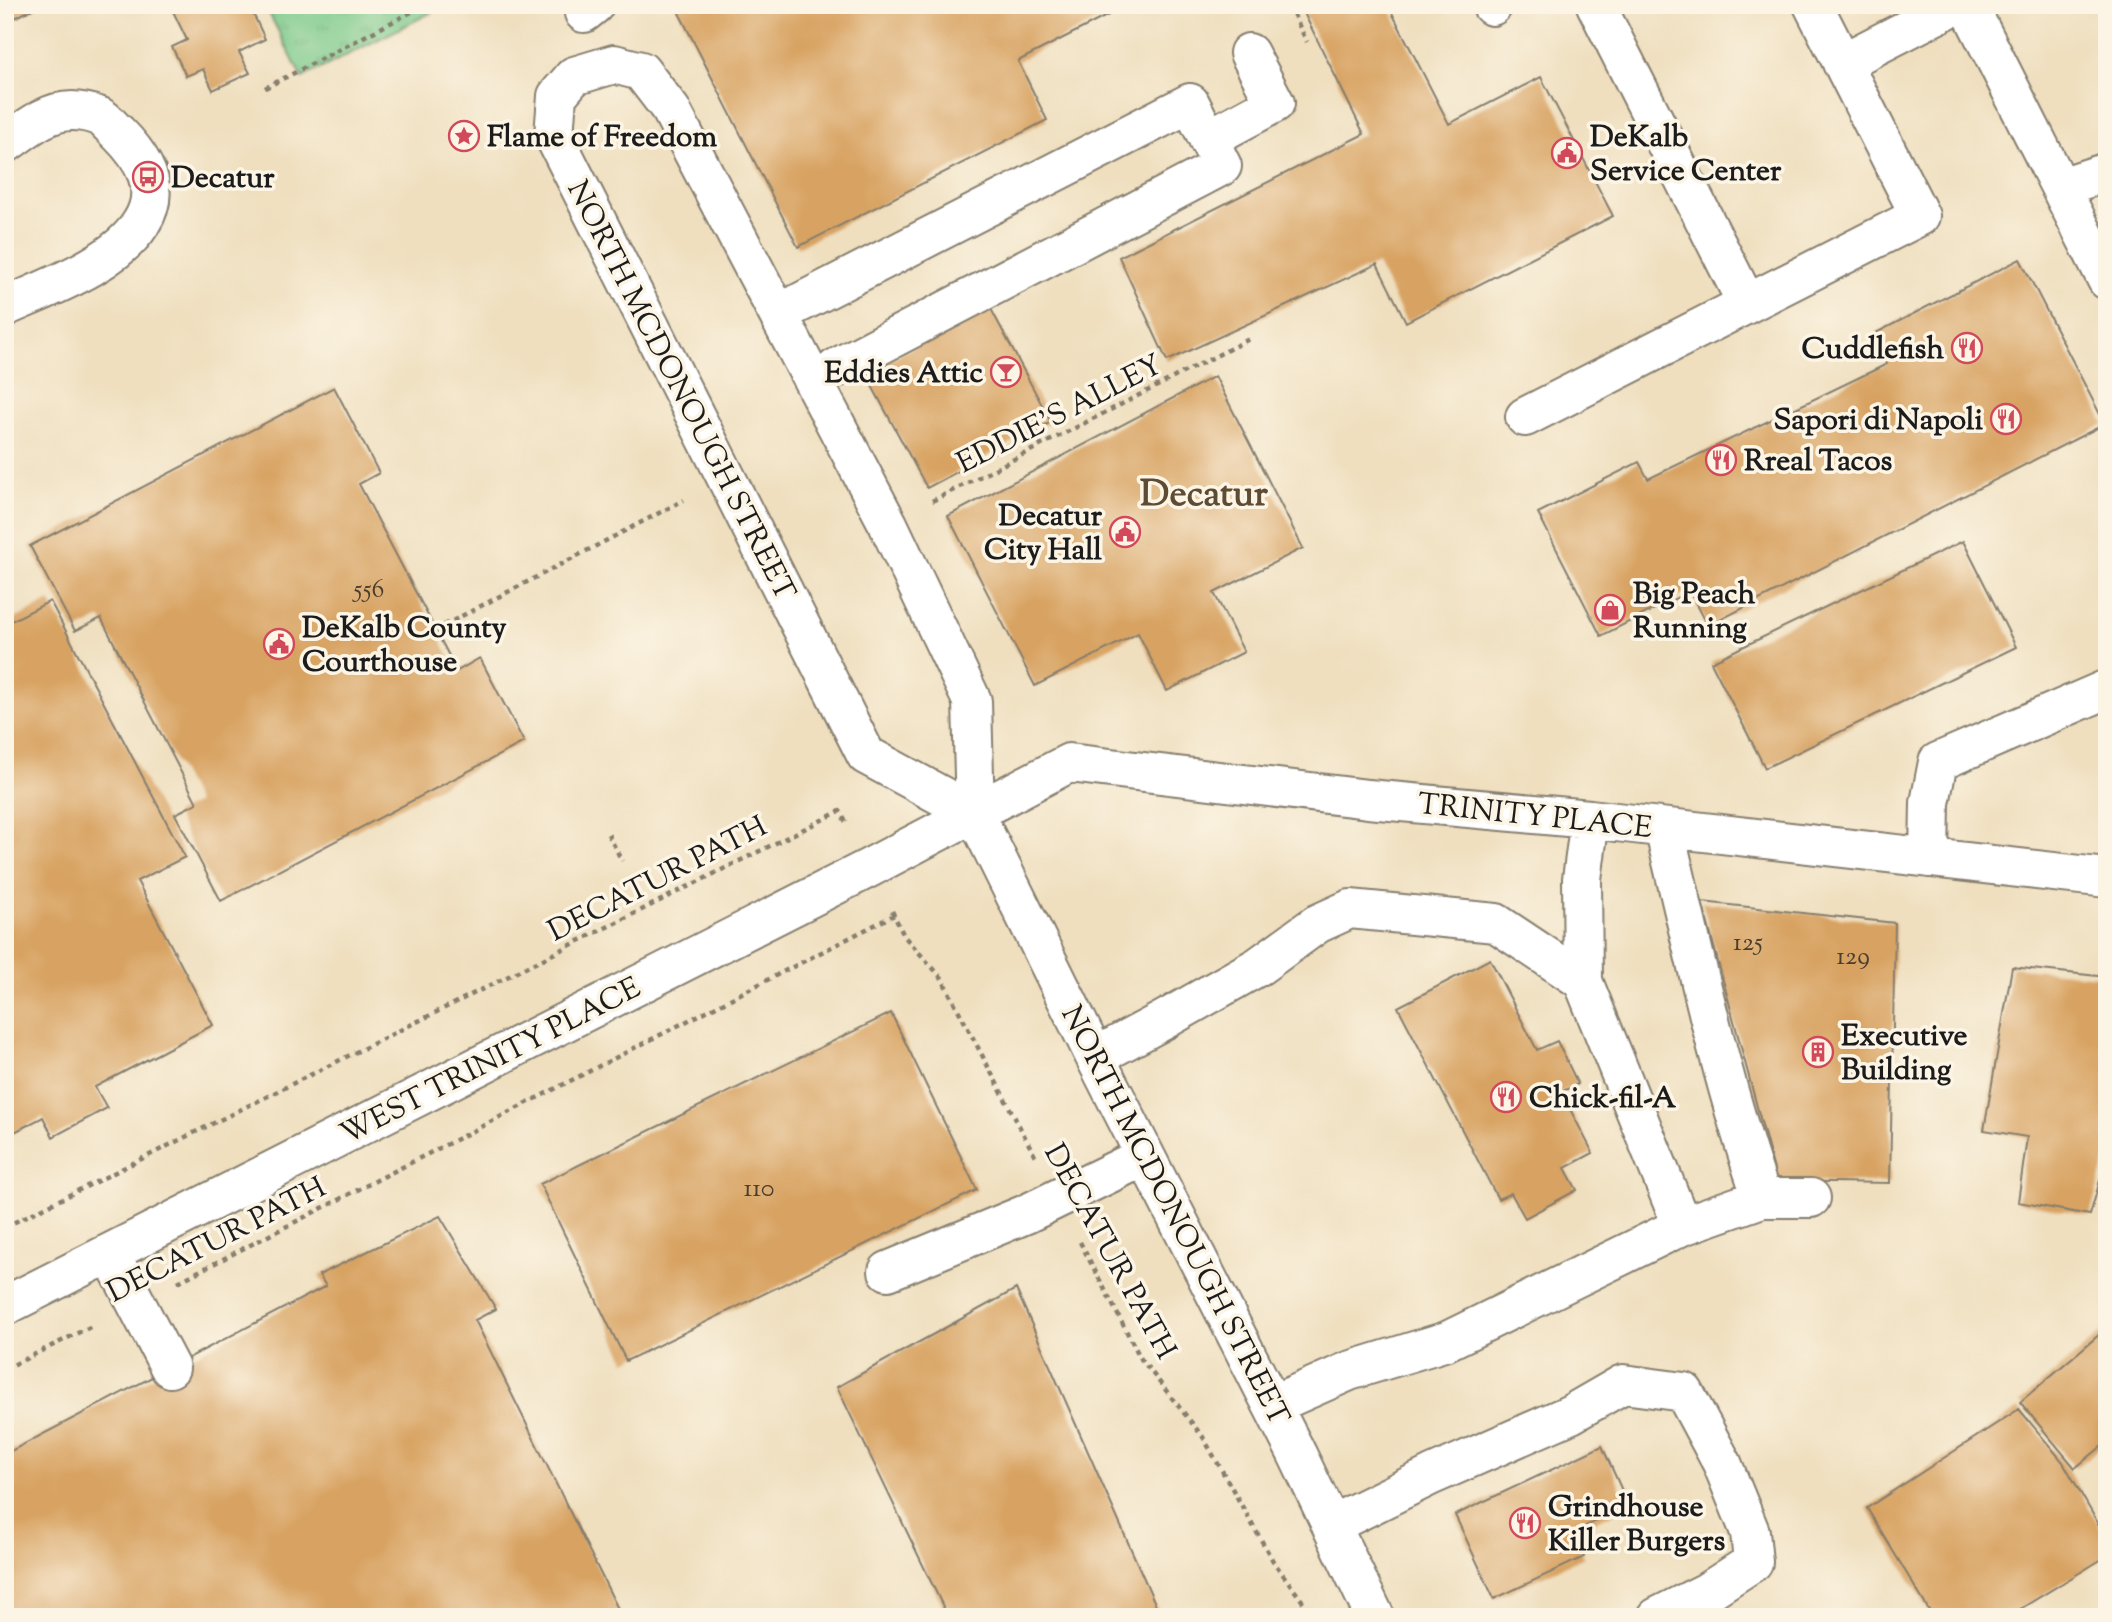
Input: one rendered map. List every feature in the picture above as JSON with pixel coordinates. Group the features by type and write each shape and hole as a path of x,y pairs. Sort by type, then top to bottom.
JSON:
{"street":[{"path":"1596,5 1747,304"},
{"path":"1525,417 1920,216 1813,5"},
{"path":"1842,63 1955,5"},
{"path":"1968,5 2107,281"},
{"path":"1208,139 1275,103 1249,53"},
{"name":"NORTH MCDONOUGH STREET","path":"975,814 866,755 554,136 557,96 574,76 614,64 641,71 671,110 888,524 972,701 975,814 1094,1056 1272,1405 1374,1617"},
{"path":"778,314 1190,103 1222,166 836,368"},
{"path":"5,144 41,119 71,111 100,116 136,151 148,177 150,197 142,222 125,243 79,274 5,307"},
{"path":"2061,187 2107,173"},
{"path":"1928,858 1930,803 1938,762 2107,689"},
{"name":"TRINITY PLACE","path":"975,814 1069,762 1368,799 1590,819 2107,878"},
{"name":"WEST TRINITY PLACE","path":"5,1306 975,814"},
{"path":"1590,819 1582,879 1583,981 1682,1226"},
{"path":"1664,828 1704,1000 1743,1144 1762,1198"},
{"path":"2070,874 2107,870"},
{"path":"1094,1056 1259,966 1317,924 1350,909 1496,923 1583,981"},
{"path":"888,1271 1058,1199 1145,1156"},
{"path":"1272,1405 1349,1371 1447,1341 1682,1226 1762,1198 1811,1198"},
{"path":"110,1253 170,1368"},
{"path":"1331,1525 1432,1475 1571,1414 1623,1384 1684,1392 1722,1463 1736,1497 1750,1532 1753,1562 1707,1592 1657,1617"}],"path":[{"path":"265,88 425,5"},
{"path":"1289,5 1307,42"},
{"name":"EDDIE'S ALLEY","path":"888,524 1249,339"},
{"path":"435,630 725,479"},
{"name":"DECATUR PATH","path":"5,1227 840,811"},
{"path":"608,834 622,861"},
{"name":"DECATUR PATH","path":"5,1369 894,915"},
{"name":"DECATUR PATH","path":"904,936 941,977 1141,1359 1203,1437 1273,1561 1314,1617"}],"green space":[{"path":"265,5 446,5 302,78"}],"building":[{"path":"5,5 40,5 5,23"},
{"path":"170,5 249,5 265,39 239,52 250,73 213,90 203,69 186,76 172,47 187,40"},
{"path":"675,5 1128,5 1018,61 1047,120 798,247"},
{"path":"1300,5 1388,5 1449,124 1541,77 1613,216 1406,322 1377,264 1167,361 1119,257 1364,134"},
{"path":"2020,259 2105,424 1708,626 1690,591 1601,636 1538,513 1639,462 1648,479 1887,364 1872,335"},
{"path":"990,307 1051,422 927,488 865,373"},
{"name":"Decatur City Hall","path":"1215,376 1303,548 1214,593 1244,652 1167,691 1138,633 1035,686 948,516"},
{"name":"DeKalb County Courthouse","path":"334,387 379,473 359,484 457,671 480,658 524,742 221,901 175,814 197,803 101,618 75,631 30,546"},
{"path":"1963,541 2016,647 1765,768 1711,662"},
{"path":"50,601 185,857 137,881 213,1025 95,1087 107,1108 53,1137 43,1117 5,1137 5,624"},
{"name":"Executive Building","path":"1702,902 1895,923 1890,1183 1777,1181"},
{"path":"1490,959 1537,1050 1557,1041 1578,1084 1561,1092 1593,1153 1565,1168 1577,1190 1525,1218 1511,1193 1498,1199 1398,1007"},
{"path":"2012,967 2107,977 2107,1156 2090,1215 2018,1202 2027,1137 1984,1130"},
{"path":"891,1013 977,1190 626,1361 540,1184"},
{"path":"440,1216 496,1309 475,1320 622,1617 5,1617 5,1454 326,1286 319,1275"},
{"path":"1016,1289 1161,1617 948,1617 837,1387"},
{"path":"2107,1328 2107,1442 2075,1468 2020,1402"},
{"path":"2019,1409 2063,1462 2107,1539 2107,1556 2007,1617 1933,1617 1867,1508"},
{"name":"Grindhouse Killer Burgers","path":"1602,1446 1629,1506 1573,1532 1584,1557 1494,1599 1455,1515"}],"place":[{"name":"Flame of Freedom","path":"464,136"},
{"name":"DeKalb Service Center","path":"1567,153"},
{"name":"Decatur","path":"148,177"},
{"name":"Cuddlefish","path":"1967,348"},
{"name":"Eddies Attic","path":"1006,372"},
{"name":"Sapori di Napoli","path":"2006,419"},
{"name":"Rreal Tacos","path":"1721,460"},
{"name":"Decatur City Hall","path":"1125,532"},
{"name":"Big Peach Running","path":"1610,610"},
{"name":"DeKalb County Courthouse","path":"279,644"},
{"name":"Executive Building","path":"1818,1052"},
{"name":"Chick-fil-A","path":"1506,1097"},
{"name":"Grindhouse Killer Burgers","path":"1525,1523"}],"district":[{"name":"Decatur","path":"1204,492"}]}
